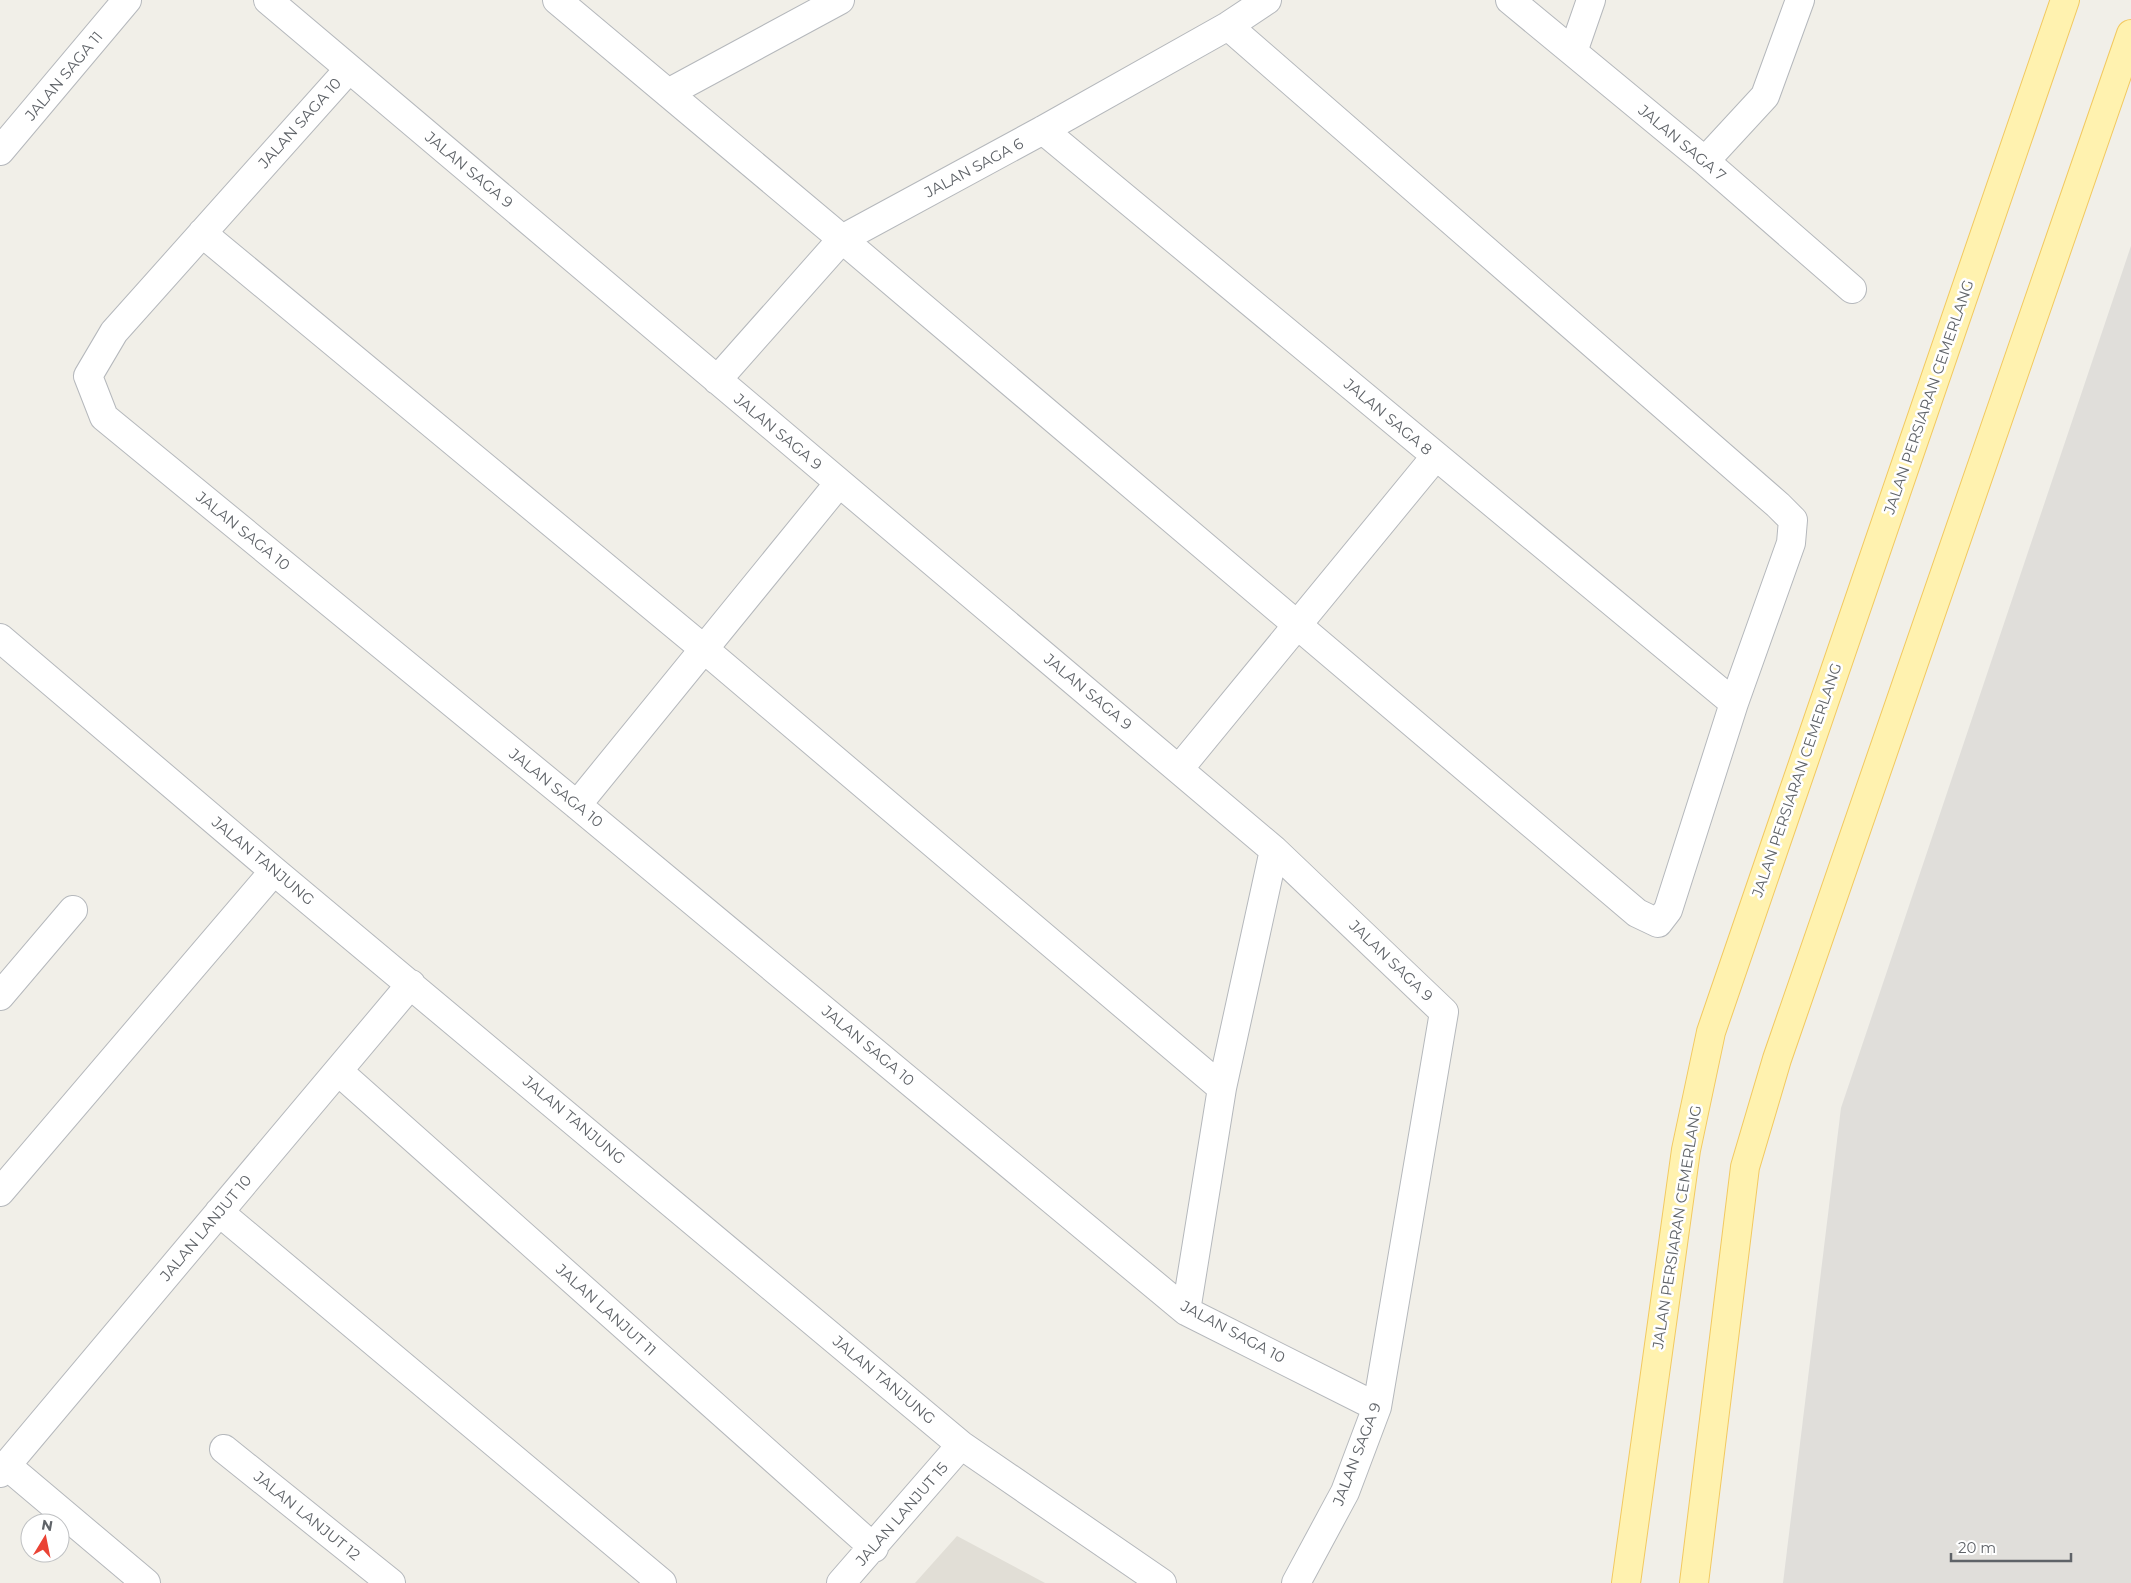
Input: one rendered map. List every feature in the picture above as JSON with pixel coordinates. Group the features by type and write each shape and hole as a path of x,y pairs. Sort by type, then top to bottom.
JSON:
{"main road":[{"name":"JALAN PERSIARAN CEMERLANG","path":"1626,1583 1686,1150 1710,1032 2065,0"},
{"path":"1694,1583 1745,1167 1777,1060 2131,34"}],"street":[{"name":"JALAN SAGA 11","path":"0,151 128,0"},
{"name":"JALAN SAGA 9","path":"268,0 1274,850 1444,1012 1377,1407 1345,1492 1296,1583"},
{"path":"557,0 1637,913 1658,923 1668,910 1734,703 1791,544 1793,520 1228,26"},
{"path":"668,93 840,0"},
{"name":"JALAN SAGA 6","path":"717,380 842,239 1043,130 1228,26 1267,0"},
{"name":"JALAN SAGA 7","path":"1510,0 1706,161 1852,289"},
{"path":"1573,52 1591,0"},
{"path":"1706,161 1765,96 1800,0"},
{"name":"JALAN SAGA 10","path":"348,68 114,332 88,376 104,417 577,805 1186,1311 1377,1407"},
{"name":"JALAN SAGA 8","path":"1043,130 1734,703"},
{"path":"202,233 704,649 1222,1088"},
{"path":"1179,769 1436,456"},
{"path":"577,805 839,483"},
{"name":"JALAN TANJUNG","path":"0,638 274,871 961,1445 1162,1583"},
{"path":"1186,1311 1222,1088 1274,850"},
{"path":"0,1192 274,871"},
{"path":"0,996 73,910"},
{"name":"JALAN LANJUT 10","path":"3,1469 411,984"},
{"name":"JALAN LANJUT 11","path":"338,1071 874,1548"},
{"path":"219,1212 662,1583"},
{"name":"JALAN LANJUT 15","path":"841,1583 874,1548 961,1445"},
{"name":"JALAN LANJUT 12","path":"224,1449 391,1583"},
{"path":"3,1469 146,1583"}],"shaded area":[{"path":"2131,246 2131,1583 1783,1583 1841,1108"},
{"path":"957,1536 1045,1583 915,1583"}]}
